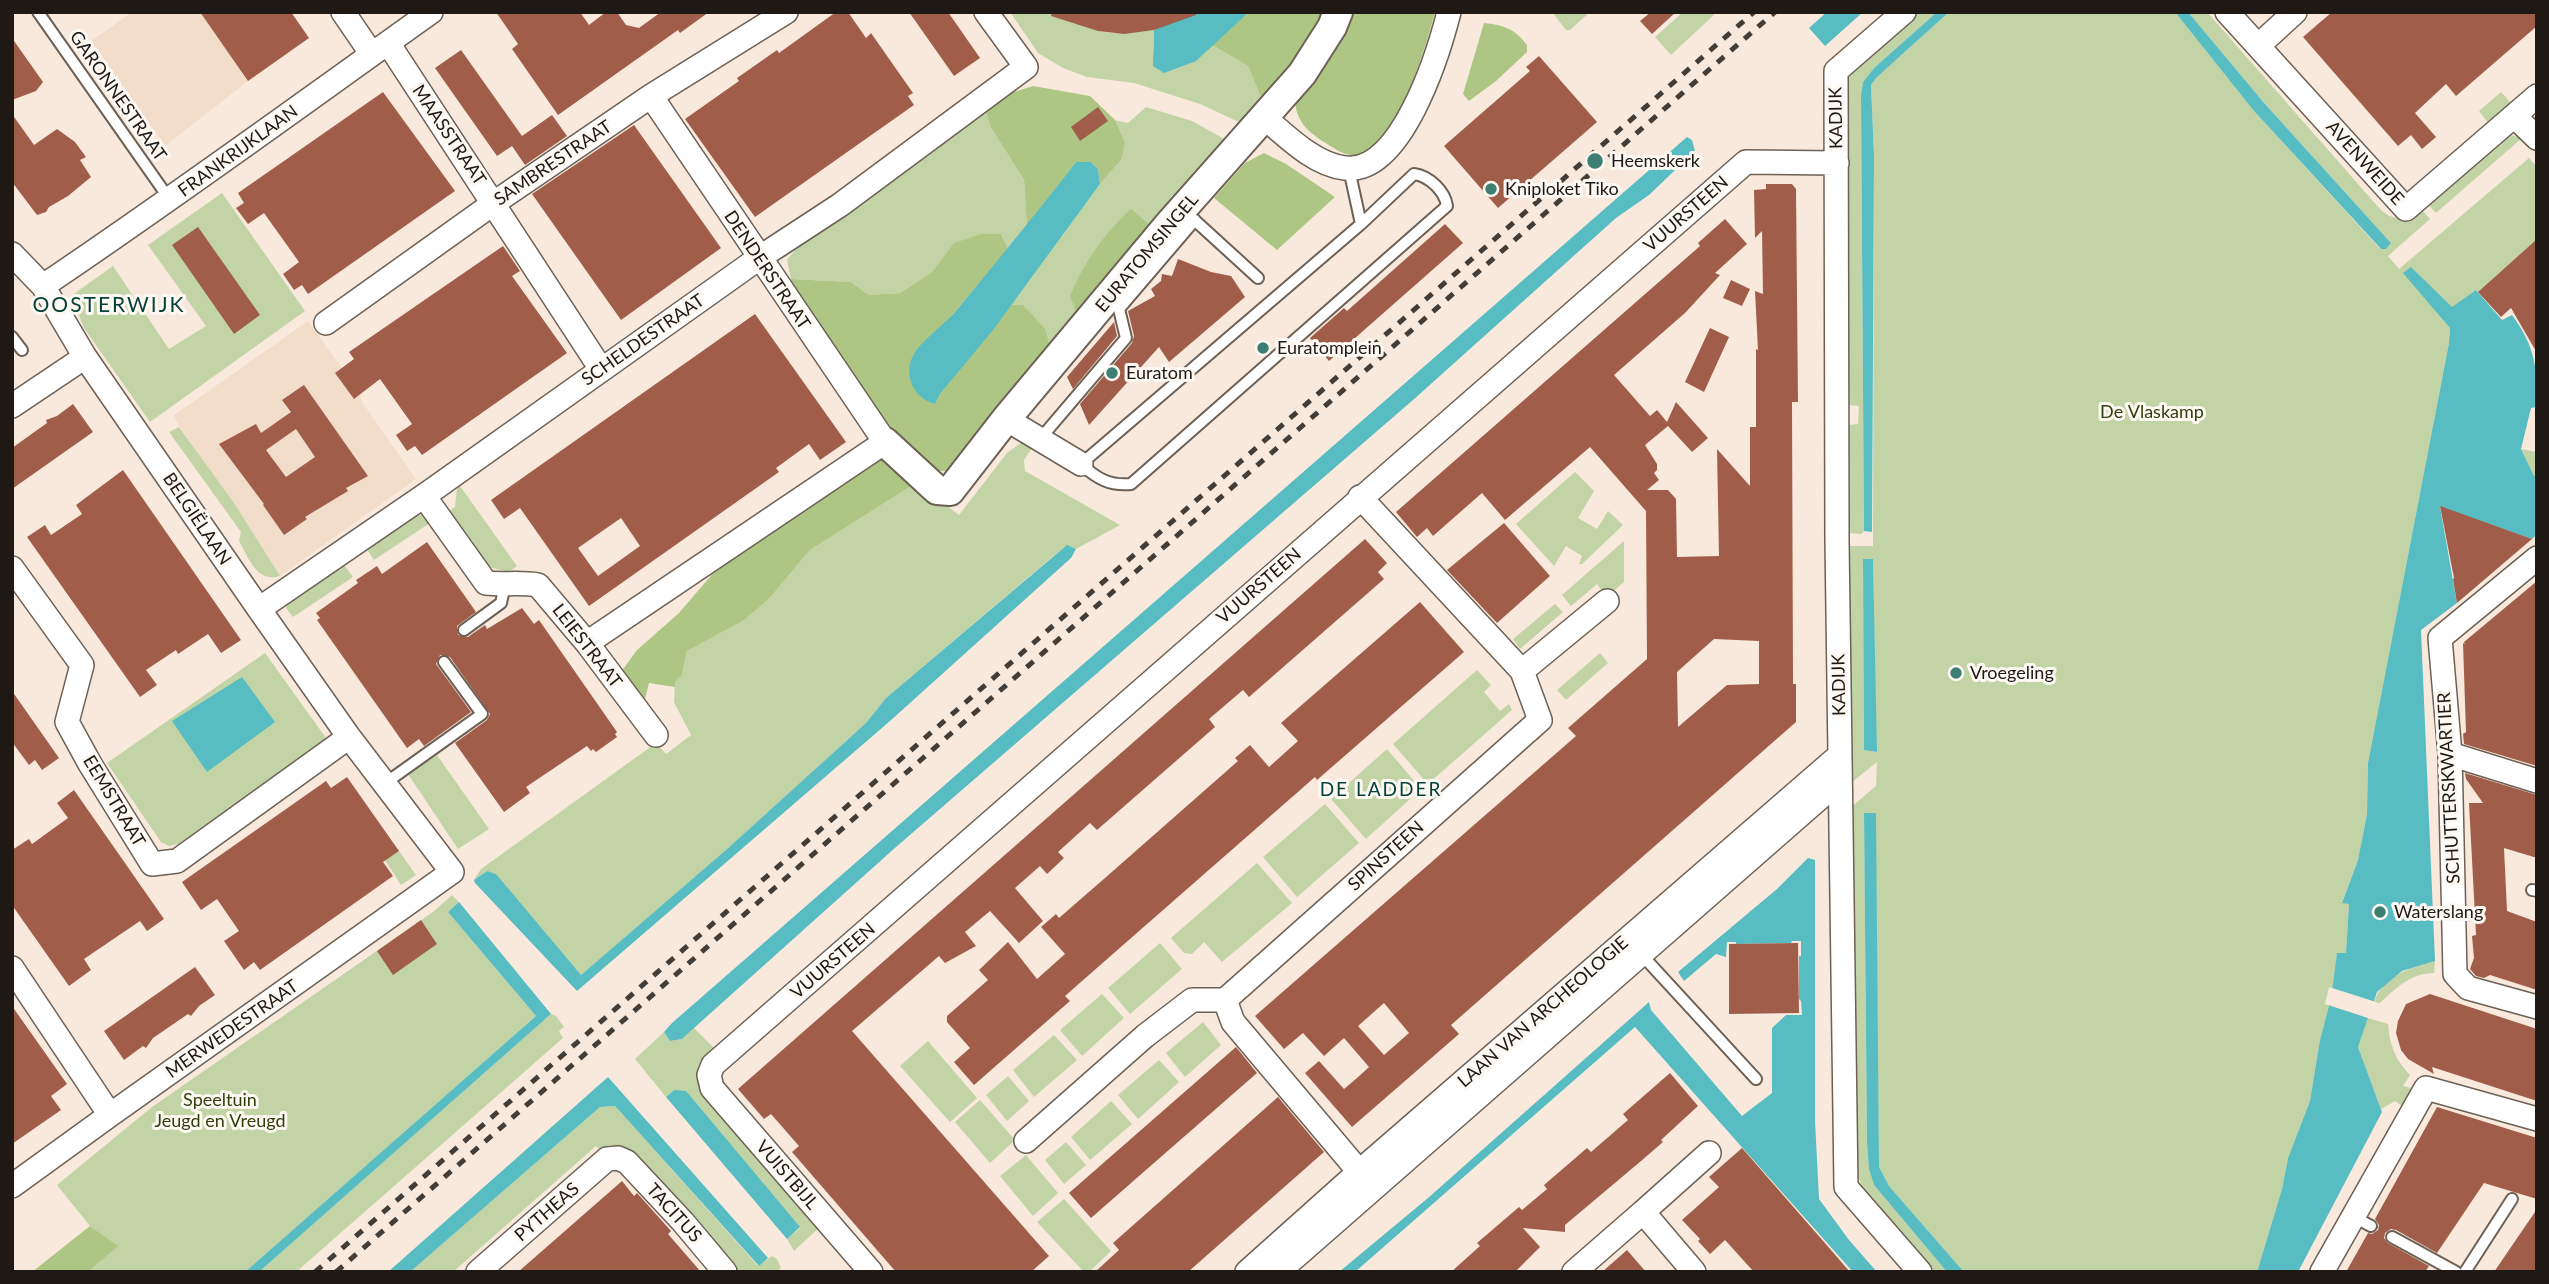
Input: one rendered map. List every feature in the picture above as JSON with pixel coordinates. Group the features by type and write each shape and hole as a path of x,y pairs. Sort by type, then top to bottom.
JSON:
{"street":[{"name":"MAASSTRAAT","path":"343,12 379,48 494,202 601,369"},
{"name":"FRANKRIJKLAAN","path":"43,286 170,200 431,12"},
{"name":"SCHELDESTRAAT","path":"259,609 424,496 759,258 840,205 1026,67 986,12"},
{"name":"EURATOMSINGEL","path":"950,491 1006,419 1116,302 1189,215 1264,117 1302,74 1332,27 1338,12"},
{"path":"1264,117 1305,150 1336,167 1363,167 1378,160 1395,138 1430,74 1448,12"},
{"name":"KADIJK","path":"1904,12 1836,71 1840,780 1846,1187 1920,1272"},
{"name":"AVENWEIDE","path":"2227,12 2406,209 2537,96"},
{"path":"2258,46 2295,12"},
{"name":"SAMBRESTRAAT","path":"327,323 494,202 772,16"},
{"name":"DENDERSTRAAT","path":"651,96 885,442 937,490 950,491"},
{"path":"2514,116 2535,137"},
{"name":"VUURSTEEN","path":"709,1075 713,1065 1746,162 1837,163"},
{"name":"BELGIËLAAN","path":"12,254 43,286 85,357 259,609 349,737 452,872"},
{"path":"12,406 85,357"},
{"path":"1006,419 1082,464"},
{"path":"587,643 885,442"},
{"name":"LEIESTRAAT","path":"424,496 486,583 505,585 523,582 538,585 587,643 656,735"},
{"name":"SPINSTEEN","path":"1225,1000 1540,720 1522,671 1360,497"},
{"name":"SCHUTTERSKWARTIER","path":"2537,558 2440,638 2450,754 2455,974 2468,988 2537,1007"},
{"name":"EEMSTRAAT","path":"12,568 82,665 68,722 90,764 152,864 177,861 349,737"},
{"path":"1522,671 1607,601"},
{"path":"2450,754 2537,781"},
{"name":"LAAN VAN ARCHEOLOGIE","path":"1635,946 1840,755"},
{"name":"LAAN VAN ARCHEOLOGIE","path":"1248,1272 1366,1179 1635,946 1840,780"},
{"name":"MERWEDESTRAAT","path":"12,1186 452,872"},
{"path":"15,979 110,1115"},
{"path":"1026,1141 1145,1036 1192,1000 1225,1000 1233,1022 1366,1179"},
{"name":"VUISTBIJL","path":"709,1075 712,1088 871,1272"},
{"path":"2322,1272 2363,1222 2426,1088 2537,1119"},
{"path":"1574,1272 1709,1153"},
{"name":"PYTHEAS","path":"478,1272 607,1159 618,1157"},
{"name":"TACITUS","path":"618,1157 627,1162 725,1272"},
{"name":"LAAN VAN ARCHEOLOGIE","path":"1278,1272 1366,1179"},
{"path":"1643,1212 1694,1272"}],"lane":[{"name":"GARONNESTRAAT","path":"38,12 170,200"},
{"path":"1349,169 1361,224"},
{"path":"1414,174 1423,176 1438,188 1447,201 1447,206 1439,214 1131,484 1115,486 1096,478 1082,464 1361,224 1414,174"},
{"path":"1189,215 1258,278"},
{"path":"1040,439 1126,338 1116,302"},
{"path":"12,337 22,350"},
{"path":"464,630 501,603 505,585"},
{"path":"384,784 482,714 444,662"},
{"path":"1635,946 1756,1079"},
{"path":"2465,1272 2512,1199"},
{"path":"2392,1237 2456,1272"}],"shaded area":[{"path":"132,12 291,12 309,38 248,81 165,146 91,41"},
{"path":"308,321 416,479 280,576 173,416"}],"green space":[{"path":"1010,12 1057,12 1098,31 1112,33 1154,30 1153,55 1196,61 1212,45 1248,66 1260,95 1264,98 1243,124 1200,104 1134,83 1087,77 1063,68 1038,53"},
{"path":"1249,12 1323,12 1296,57 1264,98 1260,95 1248,66 1212,45"},
{"path":"1348,12 1435,12 1416,72 1395,118 1382,137 1368,150 1353,155 1334,148 1308,129 1300,120 1295,100"},
{"path":"1552,12 1590,12 1570,30 1566,30"},
{"path":"1683,12 1717,12 1671,55 1655,37"},
{"path":"1918,12 1937,12 1874,68 1863,82 1861,95 1864,531 1861,534 1850,533 1849,425 1858,424 1859,406 1849,405 1847,87 1850,73"},
{"name":"De Vlaskamp","path":"1949,12 2175,12 2254,111 2380,249 2391,243 2265,104 2188,12 2207,12 2380,209 2390,216 2400,218 2420,208 2430,219 2388,256 2399,269 2529,158 2537,167 2537,239 2478,292 2476,290 2452,308 2411,267 2450,328 2449,343 2368,763 2367,814 2358,860 2342,902 2349,904 2346,953 2337,954 2310,1101 2288,1158 2282,1189 2257,1272 1964,1272 1889,1186 1879,1167 1875,813 1864,813 1869,1169 1874,1185 1947,1272 1932,1272 1885,1220 1868,1198 1861,1183 1855,1156 1853,865 1850,808 1876,786 1877,762 1851,783 1850,546 1873,546 1874,156 1871,85","holes":["1873,559 1876,752 1864,750 1863,560"]},
{"path":"1484,23 1513,32 1527,45 1527,52 1496,81 1469,101 1463,94"},
{"path":"1033,86 1090,96 1115,120 1125,142 1122,159 1100,184 1098,169 1091,162 1076,162 1027,226 1024,180 990,126 986,112 1011,93"},
{"path":"2501,92 2512,104 2489,124 2479,111"},
{"path":"1146,107 1192,121 1226,140 1050,346 1023,305 1011,305 1100,184 1122,159 1125,142 1115,120 1128,123"},
{"path":"986,112 990,126 1024,180 1027,226 1008,249 1001,234 955,243 932,272 900,293 869,295 851,282 791,279 787,260 800,244"},
{"path":"2511,135 2522,138 2436,213 2426,202 2498,140"},
{"path":"1264,153 1286,164 1335,197 1277,250 1214,198 1245,163"},
{"path":"222,193 305,311 150,422 84,328 71,296 113,266 169,349 206,326 148,245"},
{"path":"1131,209 1152,227 1078,316 1070,296 1076,283 1103,239"},
{"path":"981,234 1001,234 1008,249 948,320 914,354 935,403 1011,305 1023,305 1045,329 1050,346 1039,362 1006,396 947,471 933,471 886,429 794,290 791,279 851,282 869,295 900,293 932,272 954,243"},
{"path":"179,427 234,503 280,576 265,576 250,562 239,541 241,532 169,432"},
{"path":"1022,442 1034,445 1024,460 1025,471 1120,525 1076,549 1067,546 1052,557 886,698 866,723 727,849 581,975 487,871 474,880 481,869 656,743 666,754 691,735 674,702 675,682 682,675 687,651 743,621 769,599 810,550 916,483 959,515 1007,453"},
{"path":"2521,449 2537,452 2537,476 2534,476"},
{"path":"881,452 916,483 810,550 769,599 743,621 687,651 682,675 675,682 675,687 649,683 644,703 621,672 637,650 679,613 721,564"},
{"path":"1575,472 1594,491 1578,518 1597,529 1608,511 1623,525 1582,564 1579,564 1582,556 1566,546 1554,566 1516,524"},
{"path":"460,486 517,566 509,572 489,567 449,511 455,507 457,489"},
{"path":"412,514 426,515 433,521 374,560 364,545"},
{"path":"1624,541 1624,582 1607,597 1597,584 1571,606 1562,595"},
{"path":"342,562 353,577 293,617 286,608 293,594"},
{"path":"1555,604 1563,612 1520,649 1513,639"},
{"path":"265,653 326,738 178,844 169,846 161,842 107,763"},
{"path":"1600,653 1608,663 1566,700 1557,690"},
{"path":"1477,670 1491,685 1484,692 1500,711 1509,704 1512,710 1428,784 1393,744"},
{"path":"1387,749 1421,789 1366,839 1331,799"},
{"path":"437,755 489,829 458,849 408,774"},
{"path":"1325,804 1359,843 1297,897 1263,857"},
{"path":"399,851 416,875 401,885 385,860"},
{"path":"1257,863 1292,903 1222,962 1204,942 1192,954 1184,953 1171,938"},
{"name":"Speeltuin Jeugd en Vreugd","path":"452,895 459,902 448,912 536,1016 245,1272 88,1272 117,1246 90,1226 57,1185 152,1107 433,912"},
{"path":"1160,943 1182,969 1130,1014 1108,988"},
{"path":"2435,961 2434,973 2411,979 2380,1003 2374,1002 2378,993 2391,979"},
{"path":"1102,994 1124,1018 1082,1056 1060,1030"},
{"path":"551,1014 556,1016 564,1027 559,1031 563,1038 296,1272 259,1272"},
{"path":"2368,1018 2388,1024 2394,1052 2410,1075 2403,1086 2412,1088 2404,1107 2395,1101 2381,1109 2358,1047"},
{"path":"1203,1022 1221,1045 1185,1077 1166,1053"},
{"path":"694,1028 715,1049 700,1066 701,1088 821,1226 794,1251 787,1239 800,1228 674,1090 666,1097 635,1059 664,1032 670,1041 682,1039"},
{"path":"1054,1035 1077,1060 1034,1097 1013,1070"},
{"path":"928,1041 977,1098 950,1122 900,1066"},
{"path":"1159,1060 1179,1082 1138,1119 1118,1095"},
{"path":"1008,1076 1029,1101 1007,1121 986,1095"},
{"path":"980,1100 1015,1140 990,1163 955,1122"},
{"path":"1111,1101 1132,1124 1090,1160 1071,1137"},
{"path":"615,1106 758,1266 772,1256 777,1259 781,1268 776,1272 739,1272 632,1151 609,1145 601,1151 596,1146 453,1272 410,1272 600,1107"},
{"path":"1066,1142 1086,1165 1064,1184 1045,1160"},
{"path":"1026,1155 1058,1193 1033,1216 1000,1176"},
{"path":"1064,1199 1111,1251 1089,1272 1084,1272 1037,1222"},
{"path":"90,1226 118,1246 88,1272 32,1272"}],"water":[{"path":"1190,12 1249,12 1196,61 1164,73 1153,66 1154,30"},
{"path":"1827,12 1863,12 1825,46 1809,28"},
{"path":"1937,12 1949,12 1871,85 1874,156 1872,532 1864,531 1861,95 1863,82 1874,68"},
{"path":"2175,12 2188,12 2265,104 2391,243 2386,249 2381,249 2254,111"},
{"path":"1687,137 1692,140 1695,151 1649,195 1616,218 1413,400 896,847 682,1039 670,1041 664,1032 672,1023"},
{"path":"1076,162 1091,162 1098,169 1100,184 935,404 921,397 912,385 910,377 909,370 914,354 955,312"},
{"path":"2411,267 2452,307 2476,290 2502,320 2512,315 2526,338 2534,359 2537,407 2531,408 2521,449 2534,476 2537,476 2537,534 2532,539 2440,507 2457,603 2421,630 2435,961 2402,971 2377,992 2358,1047 2382,1112 2298,1272 2257,1272 2282,1189 2288,1158 2310,1101 2320,1040 2331,998 2337,953 2346,953 2349,904 2342,903 2358,860 2367,814 2368,763 2449,343 2450,328 2403,273"},
{"path":"1067,545 1076,549 1071,558 890,721 577,991 475,883 474,880 487,871 496,874 581,975 727,849 866,723 886,698"},
{"path":"1863,559 1873,559 1877,752 1864,750"},
{"path":"242,677 275,722 207,772 172,721"},
{"path":"1864,813 1876,813 1879,1167 1889,1186 1964,1272 1947,1272 1874,1185 1869,1169"},
{"path":"1808,858 1815,860 1815,1121 1819,1199 1877,1272 1853,1272 1635,1027 1355,1272 1339,1272 1428,1198 1649,1002 1651,1010 1742,1116 1772,1093 1772,1028 1786,1015 1802,1015 1799,999 1801,941 1736,944 1727,942 1726,957 1716,954 1684,981 1678,972 1777,889"},
{"path":"459,902 551,1014 259,1272 245,1272 536,1016 448,912"},
{"path":"608,1077 768,1258 759,1266 615,1106 600,1107 410,1272 388,1272"},
{"path":"674,1090 686,1091 800,1227 787,1239 666,1097"}],"pier":[{"path":"2329,987 2376,1002 2371,1019 2325,1004"}],"building":[{"path":"200,12 291,12 309,38 248,81"},
{"path":"496,12 580,12 589,25 606,12 617,12 626,25 639,28 661,12 709,12 680,33 678,30 558,115 512,49 518,44"},
{"path":"836,12 848,12 866,38 871,33 913,93 908,96 914,105 755,217 685,119 739,81 737,78 777,50 779,53"},
{"path":"909,12 948,12 980,58 954,76"},
{"path":"1052,12 1196,12 1196,15 1154,30 1124,34 1098,31 1051,16"},
{"path":"1651,12 1676,12 1652,34 1640,21"},
{"path":"2332,12 2537,12 2537,26 2456,96 2446,84 2415,113 2436,137 2422,149 2411,135 2398,146 2303,37"},
{"path":"12,38 43,82 36,91 12,100"},
{"path":"461,50 522,136 552,115 567,136 525,165 512,146 497,156 435,68"},
{"path":"1539,56 1597,122 1498,208 1444,146 1530,71 1526,67"},
{"path":"383,92 455,191 308,294 302,285 294,290 283,274 299,262 264,213 248,224 236,208 244,203 238,193"},
{"path":"1098,107 1108,121 1080,141 1071,127"},
{"path":"12,114 34,145 57,129 75,142 86,157 80,160 91,177 49,207 46,212 37,215 12,182"},
{"path":"634,125 721,248 621,320 532,194"},
{"path":"1766,184 1792,184 1796,189 1798,402 1792,402 1793,684 1796,684 1796,722 1451,1025 1459,1034 1352,1127 1305,1073 1319,1061 1344,1089 1357,1078 1369,1067 1344,1038 1324,1056 1303,1033 1284,1049 1255,1016 1576,736 1568,728 1647,659 1646,511 1590,447 1505,520 1482,493 1433,536 1427,528 1417,537 1396,512 1700,246 1698,243 1725,219 1747,244 1715,273 1720,275 1685,313 1614,375 1650,416 1657,410 1667,422 1676,402 1708,438 1692,452 1668,426 1645,445 1657,464 1654,473 1659,480 1647,490 1668,490 1676,499 1677,557 1719,556 1717,449 1750,486 1750,427 1756,427 1756,349 1758,350 1755,291 1763,294 1762,231 1755,238 1754,190 1766,189","holes":["1714,639 1759,641 1759,684 1727,685 1678,727 1677,672","1384,1003 1409,1033 1384,1055 1358,1026"]},
{"path":"1445,224 1463,243 1329,361 1310,338 1344,308 1347,311"},
{"path":"198,227 260,315 234,334 172,245"},
{"path":"2537,239 2537,353 2511,308 2501,317 2478,292"},
{"path":"503,246 520,271 512,276 567,353 422,455 415,446 407,451 396,435 412,424 380,379 354,399 335,373 354,359 349,352"},
{"path":"1178,259 1211,272 1231,276 1245,297 1169,362 1159,347 1089,425 1080,404 1132,343 1134,336 1128,311 1155,296 1151,289 1161,281 1162,274 1172,276"},
{"path":"1731,280 1750,289 1742,306 1723,298"},
{"path":"755,314 846,442 820,460 809,444 776,468 779,472 589,606 520,508 504,519 491,500","holes":["621,518 640,546 598,576 578,548"]},
{"path":"1114,322 1117,336 1073,389 1067,377"},
{"path":"1710,328 1729,337 1704,392 1685,382"},
{"path":"304,385 368,476 346,488 348,491 305,517 307,519 284,535 219,444 256,424 261,433 291,412 282,400","holes":["296,429 315,457 286,477 266,450"]},
{"path":"73,404 93,432 12,489 12,448 47,423 46,420 57,416"},
{"path":"123,470 241,640 221,653 208,634 178,654 176,650 146,670 157,685 140,697 27,537 45,525 51,535 82,514 76,505"},
{"path":"2440,506 2532,539 2457,603 2454,578"},
{"path":"1504,523 1550,576 1497,623 1447,570"},
{"path":"1365,539 1387,563 1378,572 1384,579 1249,697 1243,690 1209,719 1215,727 1097,830 1090,823 1058,852 1064,858 1047,874 1040,866 1015,888 1043,921 1019,943 990,911 965,932 976,946 945,963 939,956 852,1031 1049,1256 1031,1272 896,1272 792,1152 799,1146 771,1114 764,1119 738,1089"},
{"path":"427,542 476,612 457,626 458,635 468,637 485,625 487,629 522,608 534,624 539,620 617,732 617,737 596,752 587,746 526,787 530,793 504,812 455,743 487,720 490,714 450,657 440,655 436,664 471,712 424,746 419,739 407,748 317,620 320,618 316,613 358,583 356,580 377,566 382,574"},
{"path":"2537,581 2537,766 2464,744 2463,734 2466,732 2463,643"},
{"path":"1420,602 1464,652 1317,780 1315,777 1065,996 1070,1001 974,1085 954,1062 970,1048 947,1022 947,1016 988,980 979,970 1008,942 1037,979 1065,954 1041,927 1056,914 1059,918 1105,878 1238,761 1235,758 1250,745 1269,767 1298,741 1281,723"},
{"path":"12,691 59,758 42,770 35,760 29,765 12,742"},
{"path":"2465,773 2537,795 2537,858 2504,848 2507,911 2537,922 2537,990 2490,975 2484,978 2476,976 2470,969 2474,958 2472,936 2476,935 2469,803 2483,803 2466,779"},
{"path":"347,777 399,851 383,862 393,876 260,970 254,962 244,970 224,941 239,931 217,899 201,910 182,882 326,781 331,788"},
{"path":"74,790 164,919 147,931 140,921 84,959 91,970 69,986 12,905 12,850 29,839 32,844 68,818 57,803"},
{"path":"421,920 437,944 393,975 377,951"},
{"path":"1798,943 1799,1013 1729,1014 1729,944"},
{"path":"195,967 215,995 199,1006 191,1016 188,1014 153,1038 146,1048 143,1046 124,1060 104,1031"},
{"path":"2430,994 2537,1029 2537,1101 2432,1067 2434,1074 2408,1059 2401,1050 2396,1033 2398,1021 2406,1004"},
{"path":"12,1006 67,1084 51,1096 61,1110 12,1144"},
{"path":"1236,1047 1257,1073 1091,1218 1069,1193"},
{"path":"1670,1073 1698,1106 1661,1140 1663,1142 1565,1225 1565,1232 1523,1228 1540,1247 1515,1272 1451,1272 1480,1246 1477,1243 1519,1207 1522,1210 1547,1189 1544,1185 1587,1148 1591,1152 1628,1120 1623,1114"},
{"path":"1278,1097 1324,1152 1188,1272 1095,1272 1119,1250 1113,1243"},
{"path":"2437,1107 2537,1138 2537,1199 2484,1183 2437,1253 2396,1230 2391,1229 2385,1233 2384,1238 2388,1243 2429,1266 2425,1272 2346,1272 2368,1233 2372,1234 2378,1230 2379,1225 2375,1219"},
{"path":"1742,1148 1850,1272 1754,1272 1725,1240 1710,1254 1698,1241 1700,1239 1682,1220 1719,1187 1709,1177"},
{"path":"622,1181 634,1196 637,1193 671,1231 668,1234 701,1272 518,1272"},
{"path":"2537,1209 2537,1272 2494,1272"},
{"path":"1627,1250 1646,1272 1602,1272"}],"railway":[{"path":"315,1272 1754,12"},
{"path":"336,1272 1775,12"}],"place":[{"name":"Heemskerk","path":"1595,161"},
{"name":"Kniploket Tiko","path":"1491,189"},
{"name":"Euratomplein","path":"1263,348"},
{"name":"Euratom","path":"1112,373"},
{"name":"Vroegeling","path":"1956,673"},
{"name":"Waterslang","path":"2380,912"}],"district":[{"name":"OOSTERWIJK","path":"109,305"},
{"name":"DE LADDER","path":"1381,790"}]}
